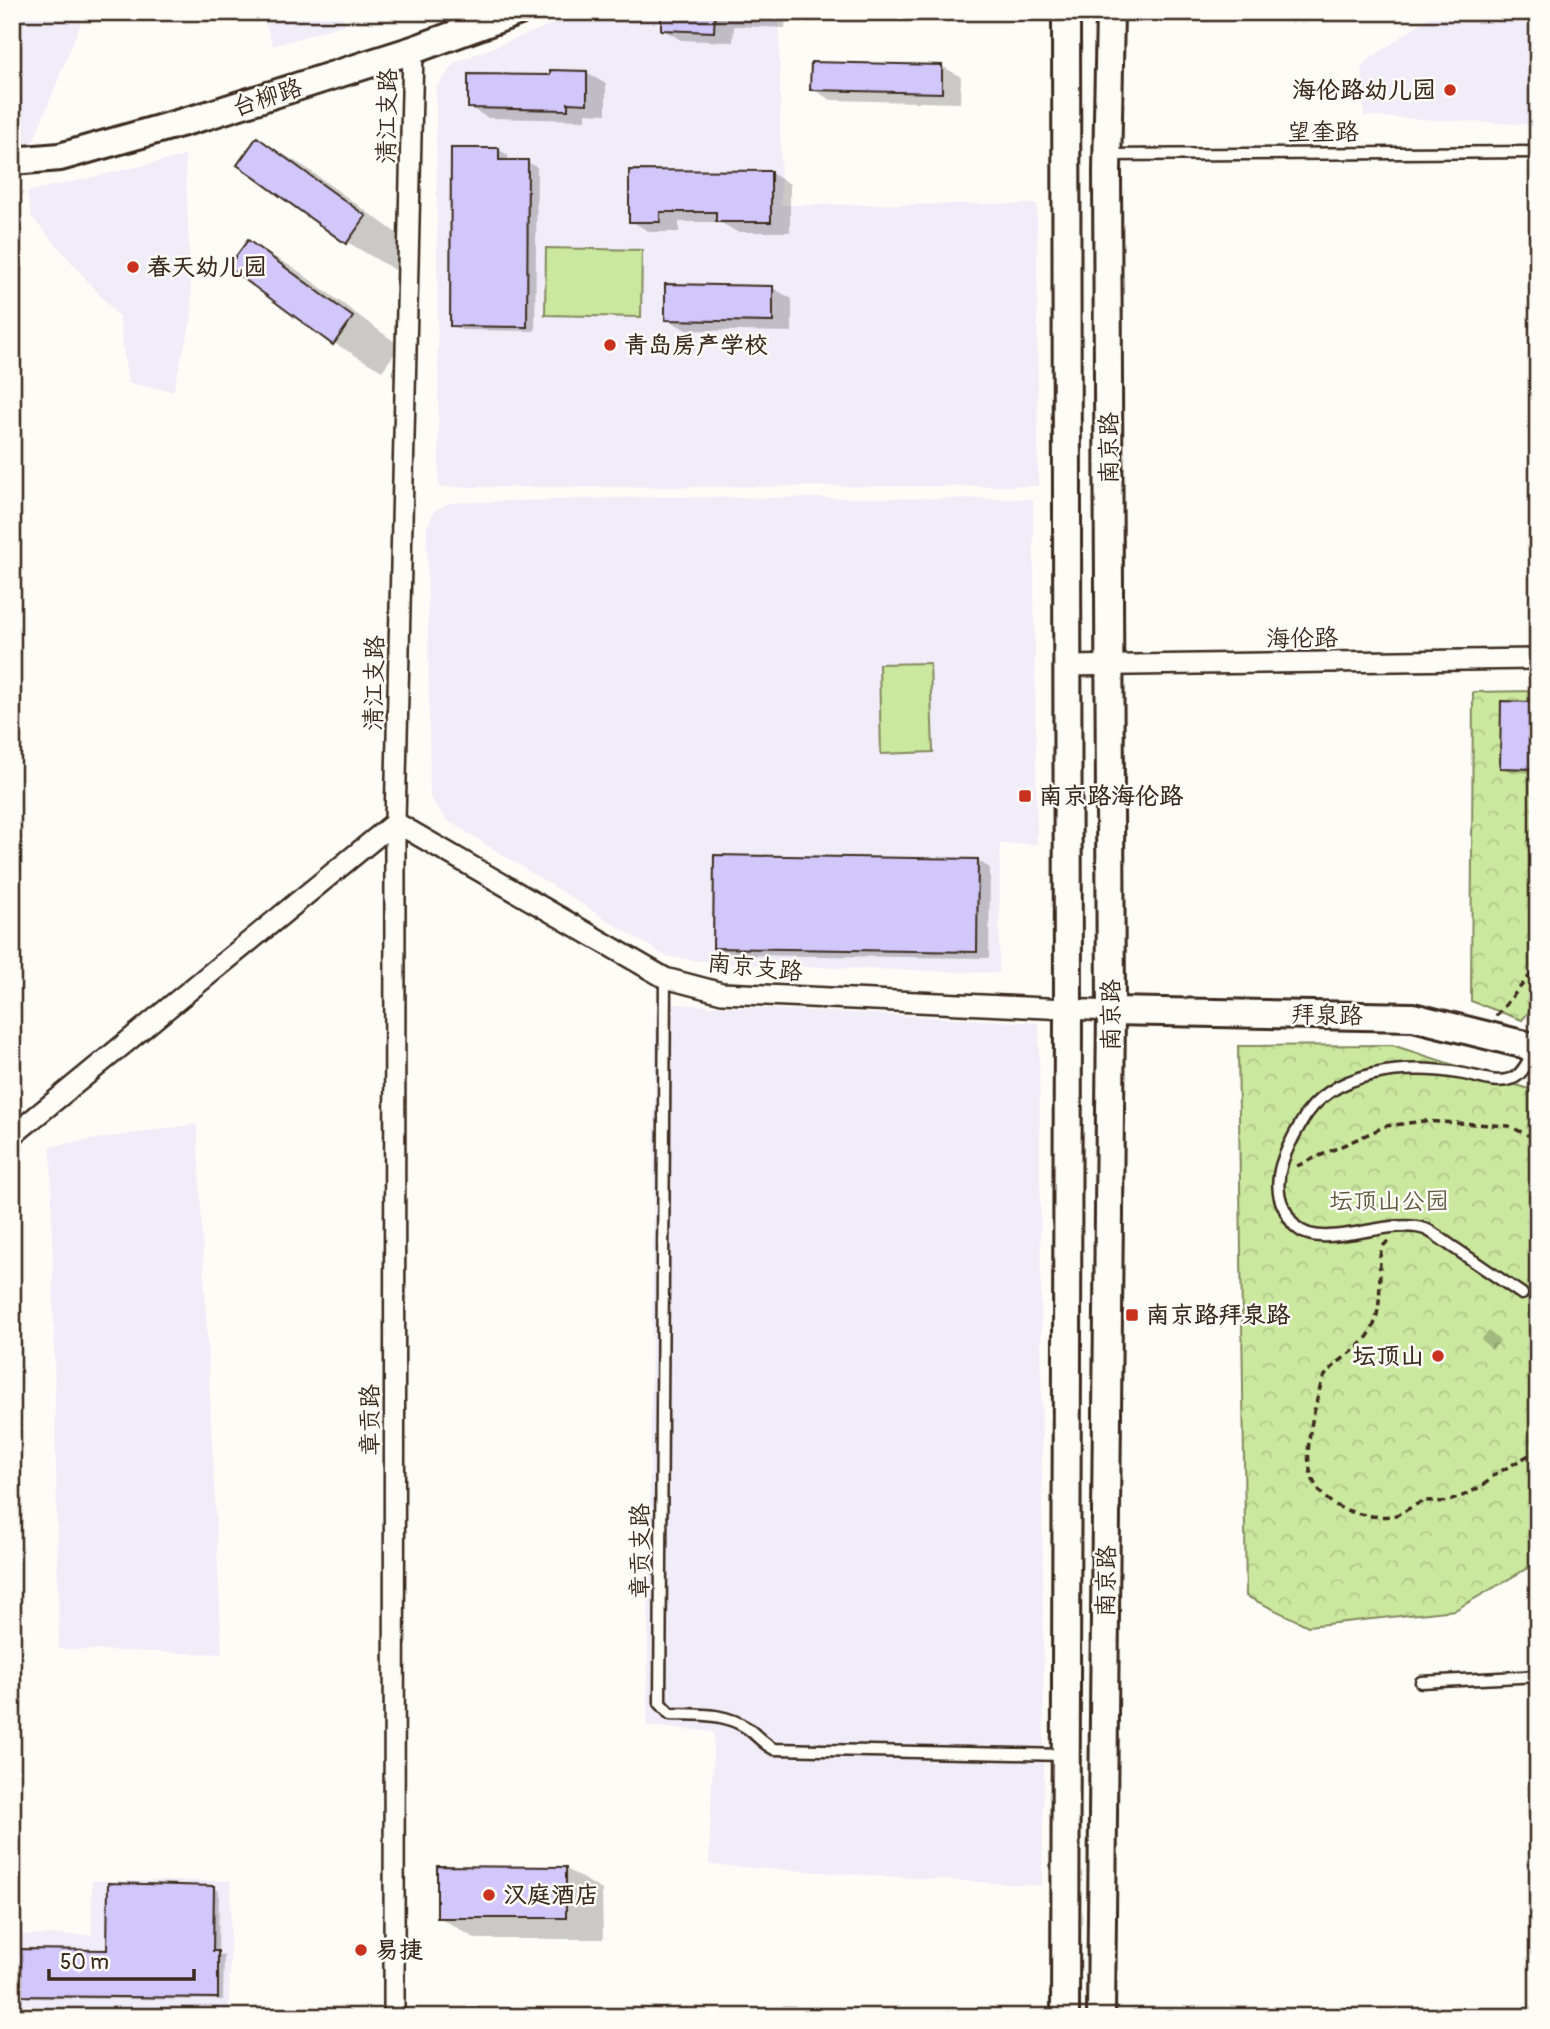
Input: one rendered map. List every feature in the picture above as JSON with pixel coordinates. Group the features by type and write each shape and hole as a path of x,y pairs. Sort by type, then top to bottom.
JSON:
{"main road":[{"name":"台柳路","path":"12,161 60,157 205,116 413,50 517,12"},
{"name":"南京路","path":"1065,2017 1068,1011 1066,12"},
{"name":"南京路","path":"1101,2017 1111,1012 1108,155 1110,12"},
{"name":"拜泉路","path":"1111,1012 1413,1017 1526,1045 1536,1052"}],"street":[{"name":"清江支路","path":"395,822 413,50"},
{"name":"海伦路","path":"1067,666 1538,659"},
{"name":"南京支路","path":"395,822 666,978 722,993 1111,1012"},
{"path":"12,1136 395,822"},
{"name":"章贡路","path":"394,2017 395,822"}],"lane":[{"name":"望奎路","path":"1108,155 1538,152"},
{"name":"章贡支路","path":"666,978 660,1703 670,1714 724,1715 749,1729 762,1743 774,1749 1066,1755"},
{"path":"1522,1294 1426,1229 1390,1226 1330,1236 1306,1233 1296,1227 1281,1201 1279,1174 1289,1144 1303,1118 1317,1102 1338,1087 1390,1071 1424,1070 1464,1074 1498,1082 1519,1075 1536,1052"},
{"path":"1420,1682 1538,1676"}],"path":[{"path":"1481,1034 1538,966"},
{"path":"1279,1174 1386,1126 1424,1121 1509,1126 1538,1140"},
{"path":"1406,1227 1382,1247 1378,1315 1371,1332 1328,1371 1322,1380 1308,1440 1308,1457 1315,1484 1325,1500 1353,1514 1392,1516 1424,1501 1449,1502 1490,1482 1494,1475 1538,1450"}],"shaded area":[{"path":"12,12 85,12 31,147 12,140"},
{"path":"262,12 340,12 345,24 273,46"},
{"name":"青岛房产学校","path":"583,12 779,12 781,205 1037,204 1038,486 439,487 436,88 456,62"},
{"name":"海伦路幼儿园","path":"1436,12 1515,12 1538,38 1538,125 1364,116 1362,65"},
{"name":"春天幼儿园","path":"185,156 192,317 173,391 128,383 119,317 32,217 27,192"},
{"path":"651,497 1033,499 1037,844 1000,844 999,973 724,964 665,956 447,820 430,797 427,527 434,511 449,503"},
{"path":"656,1003 1039,1023 1044,1765 1042,1886 709,1865 714,1732 647,1726"},
{"path":"197,1124 222,1654 59,1649 51,1146"},
{"path":"92,1881 231,1881 229,2017 12,2017 12,1935 92,1935"}],"green space":[{"path":"546,248 642,250 641,317 545,315"},
{"path":"930,663 933,752 881,754 879,664"},
{"path":"1538,691 1538,1001 1522,1020 1471,1001 1473,692"},
{"name":"坛顶山公园","path":"1392,1045 1538,1092 1538,1562 1455,1610 1308,1626 1246,1596 1238,1046"}],"building":[{"path":"661,12 715,12 714,32 661,30"},
{"path":"811,62 942,65 942,93 810,90"},
{"path":"550,70 587,71 587,104 568,103 568,110 468,108 468,74 550,75"},
{"path":"257,137 366,216 346,244 237,165"},
{"path":"451,148 499,148 499,160 528,160 527,327 450,326"},
{"path":"629,170 771,171 771,222 716,222 716,212 660,212 660,222 629,222"},
{"path":"248,240 353,317 333,345 228,267"},
{"path":"665,284 773,286 773,322 665,320"},
{"path":"1501,701 1538,702 1538,769 1500,768"},
{"path":"714,855 978,859 977,952 713,948"},
{"path":"437,1866 566,1867 566,1918 437,1918"},
{"path":"108,1883 214,1886 213,1951 218,1951 218,1998 20,1996 21,1949 107,1950"}],"place":[{"name":"海伦路幼儿园","path":"1450,90"},
{"name":"春天幼儿园","path":"133,267"},
{"name":"青岛房产学校","path":"610,345"},
{"name":"南京路海伦路","path":"1025,796"},
{"name":"南京路拜泉路","path":"1132,1315"},
{"name":"坛顶山","path":"1438,1356"},
{"name":"汉庭酒店","path":"489,1895"},
{"name":"易捷","path":"361,1950"}]}
